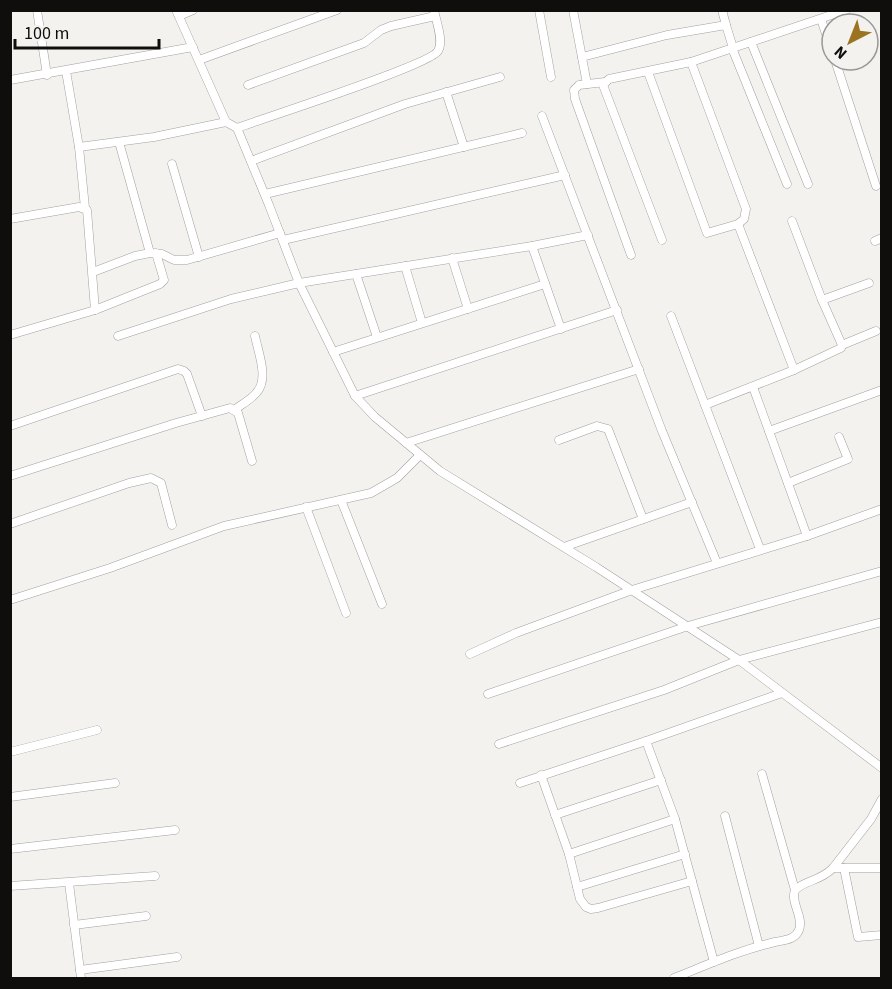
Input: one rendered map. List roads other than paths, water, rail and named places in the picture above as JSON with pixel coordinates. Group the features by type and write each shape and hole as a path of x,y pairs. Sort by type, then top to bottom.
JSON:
{"street":[{"path":"37,10 47,75"},
{"path":"193,10 178,13 226,122 237,128 282,236 299,284 355,396 375,417 440,471 564,547 739,660 882,768"},
{"path":"199,60 337,10"},
{"path":"539,10 551,77"},
{"path":"722,10 732,48 787,184"},
{"path":"574,11 587,84"},
{"path":"237,128 408,68 437,53 440,48 435,13 391,26 381,30 364,44 248,85"},
{"path":"631,255 574,99 574,90 579,84 605,82 609,79 691,62 820,19"},
{"path":"582,57 667,35 726,25"},
{"path":"751,42 807,184"},
{"path":"10,80 193,47"},
{"path":"648,72 707,233 738,224 744,219 746,209 691,62"},
{"path":"66,71 79,147 85,208 88,213 95,310"},
{"path":"839,72 876,186"},
{"path":"251,161 405,104 500,77"},
{"path":"605,82 603,85 662,240"},
{"path":"446,92 464,147"},
{"path":"542,116 639,369 717,563"},
{"path":"79,147 226,122"},
{"path":"265,194 522,133"},
{"path":"10,335 95,310 160,284 164,280 153,253 119,142"},
{"path":"172,164 200,257"},
{"path":"93,272 135,256 153,253 174,260 187,260 282,236 565,175"},
{"path":"10,219 30,214 85,208"},
{"path":"792,221 842,345"},
{"path":"738,224 794,370"},
{"path":"118,336 231,299 299,284 588,235"},
{"path":"532,246 561,329"},
{"path":"452,258 468,309"},
{"path":"405,266 422,323"},
{"path":"356,274 377,337"},
{"path":"822,300 869,283"},
{"path":"333,352 545,284"},
{"path":"355,396 617,310"},
{"path":"671,316 760,549"},
{"path":"705,405 834,353 842,345 876,331"},
{"path":"234,410 257,393 261,386 263,377 255,336"},
{"path":"10,426 178,369 187,374 202,416"},
{"path":"406,443 639,369"},
{"path":"753,387 807,536"},
{"path":"769,431 882,390"},
{"path":"10,476 230,408 238,413 252,461"},
{"path":"559,440 597,426 608,429 643,519"},
{"path":"788,483 848,459 839,437"},
{"path":"10,600 120,564 224,526 371,493 397,478 420,455"},
{"path":"10,524 129,483 151,478 161,483 172,525"},
{"path":"340,500 382,604"},
{"path":"564,547 692,502"},
{"path":"306,507 346,613"},
{"path":"470,654 516,633 632,590 807,536 882,509"},
{"path":"488,694 688,626 882,571"},
{"path":"499,744 664,690 739,660 882,622"},
{"path":"520,783 782,693"},
{"path":"10,752 98,730"},
{"path":"646,741 675,819 714,962"},
{"path":"674,978 759,946 793,938 797,933 800,919 794,897 795,890 762,774"},
{"path":"541,775 569,854 580,899 586,907 591,909 692,881"},
{"path":"555,815 661,780"},
{"path":"10,797 115,783"},
{"path":"795,890 801,885 823,877 833,867 871,819 882,799"},
{"path":"725,816 759,946"},
{"path":"569,854 675,819"},
{"path":"10,849 175,830"},
{"path":"577,887 685,854"},
{"path":"833,867 882,868"},
{"path":"844,868 858,937 882,935"},
{"path":"10,886 155,876"},
{"path":"69,883 80,974 177,957"},
{"path":"75,925 146,916"}]}
